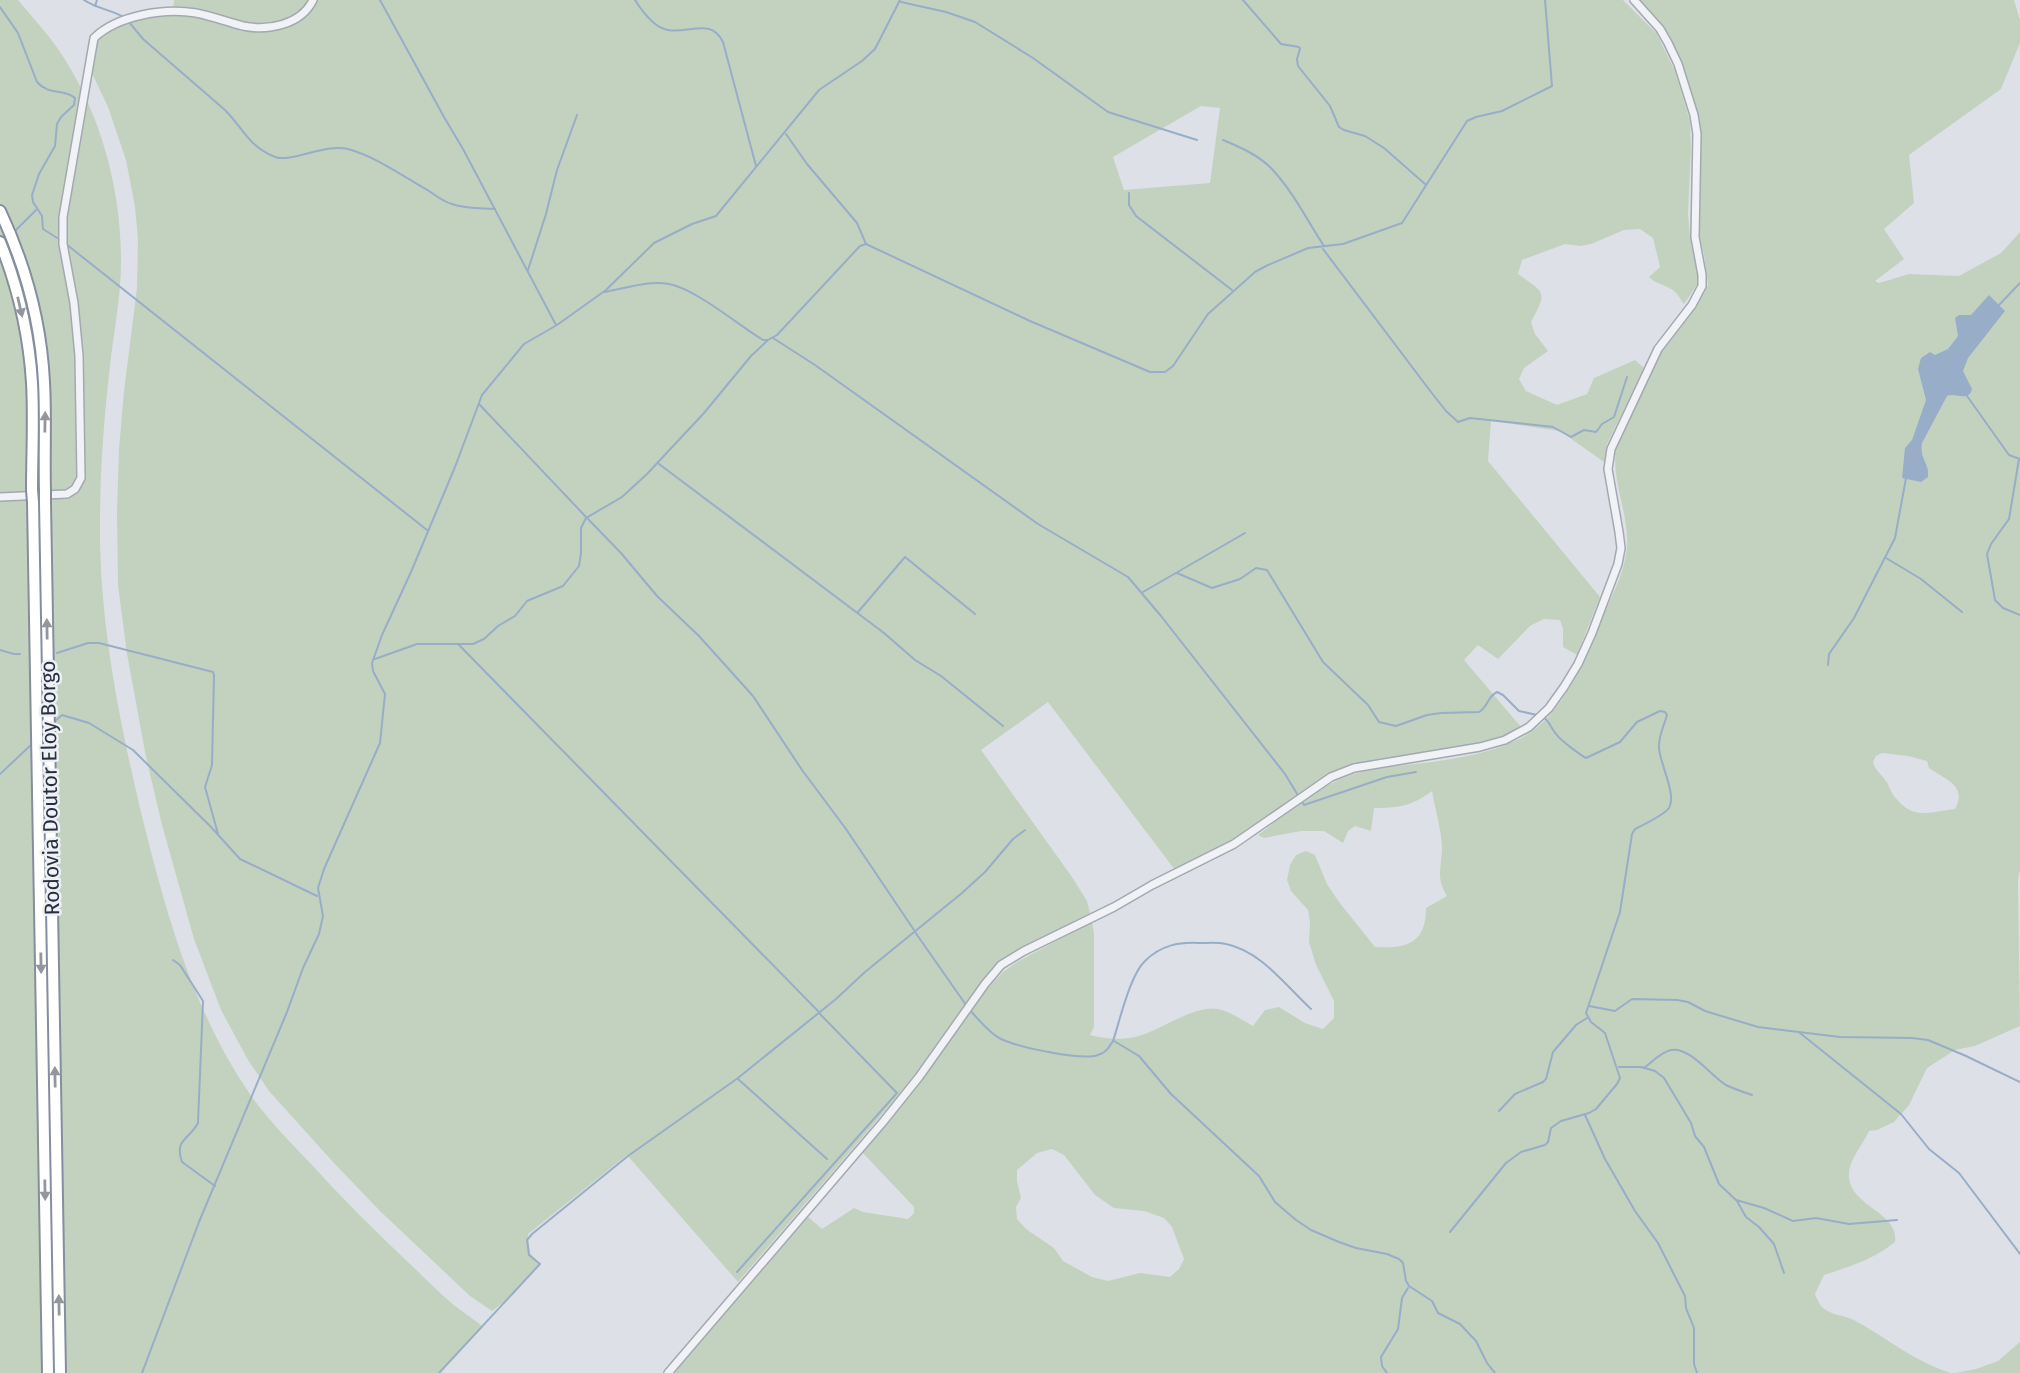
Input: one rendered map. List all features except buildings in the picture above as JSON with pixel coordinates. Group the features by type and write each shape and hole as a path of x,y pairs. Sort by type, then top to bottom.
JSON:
{"highway":[{"name":"Rodovia Doutor Eloy Borgo","path":"0,211 22,267 33,305 40,343 45,401 60,1373"},
{"name":"Rodovia Doutor Eloy Borgo","path":"0,242 21,307 33,401 32,490 48,1373"}],"street":[{"path":"0,497 66,494 75,489 81,478 78,345 62,235 94,38 114,25 154,13 194,13 245,26 281,25 307,11 313,0"},
{"path":"668,1373 883,1122 1001,965 1234,844 1331,778 1354,768 1480,747 1505,740 1530,727 1549,708 1564,687 1592,633 1618,564 1621,548 1608,469 1611,449 1658,349 1692,305 1702,286 1695,237 1698,134 1694,115 1678,64 1668,43 1660,29 1634,0"}],"green space":[{"path":"0,0 18,0 48,35 77,80 98,128 117,204 121,269 102,463 100,522 103,594 111,666 124,737 171,921 183,958 213,1030 252,1097 288,1140 372,1228 446,1299 483,1327 440,1373 0,1373"},
{"path":"174,0 1623,0 1657,34 1675,71 1690,121 1688,214 1699,282 1684,304 1673,290 1649,277 1660,267 1653,238 1640,229 1624,230 1591,244 1565,244 1522,260 1518,274 1541,293 1540,304 1531,322 1535,334 1548,351 1524,368 1519,379 1526,391 1557,405 1587,394 1594,378 1635,360 1644,368 1607,444 1604,462 1560,431 1491,421 1488,461 1600,597 1577,655 1563,647 1560,620 1544,619 1530,626 1498,659 1478,645 1464,660 1521,727 1503,736 1476,743 1423,754 1382,758 1347,767 1317,781 1287,801 1239,839 1175,870 1048,702 981,750 1072,877 1087,901 1090,913 1012,954 997,965 981,982 904,1089 738,1282 627,1155 528,1234 530,1253 540,1264 513,1295 492,1311 470,1296 380,1211 269,1091 248,1060 221,1010 194,939 162,825 127,654 118,585 119,449 137,288 138,239 135,207 126,160 108,107 90,69 98,41 105,32 134,20 173,11","holes":["1201,106 1220,108 1210,183 1124,190 1113,157"]},
{"path":"1635,0 2014,0 2020,20 2020,43 2001,89 1909,155 1914,203 1884,229 1904,259 1875,281 1879,283 1909,274 1959,276 2001,253 2020,232 2020,1026 1975,1046 1955,1050 1927,1068 1909,1105 1894,1122 1869,1131 1853,1159 1849,1177 1858,1196 1890,1223 1895,1242 1870,1258 1824,1275 1815,1294 1827,1311 1854,1320 1913,1356 1951,1373 673,1373 807,1216 822,1229 854,1208 863,1212 908,1219 914,1213 914,1207 862,1152 911,1094 988,988 1017,962 1092,922 1094,1027 1090,1035 1118,1039 1135,1037 1188,1014 1209,1009 1227,1012 1253,1026 1265,1010 1279,1007 1305,1023 1323,1029 1334,1018 1334,1001 1316,965 1309,942 1308,910 1291,891 1287,880 1290,865 1296,855 1306,851 1315,855 1327,884 1375,947 1405,945 1418,936 1423,929 1426,908 1447,896 1440,877 1442,847 1432,791 1405,805 1374,808 1371,831 1355,826 1348,831 1343,843 1324,831 1301,831 1264,838 1258,835 1314,793 1351,775 1378,768 1465,756 1507,745 1519,739 1542,723 1552,712 1578,672 1615,590 1626,557 1627,534 1616,472 1616,447 1664,347 1708,285 1697,213 1699,120 1683,68 1664,29","holes":["1882,753 1927,761 1929,768 1956,788 1959,794 1955,809 1922,813 1901,804 1874,765 1876,756","1052,1149 1064,1155 1095,1195 1114,1208 1144,1211 1164,1218 1172,1227 1184,1259 1179,1269 1170,1277 1140,1273 1108,1281 1092,1277 1063,1261 1054,1248 1026,1229 1017,1219 1016,1207 1021,1198 1017,1170 1037,1153"]},
{"path":"2020,1342 2020,1373 1955,1373 1998,1361"}],"water":[{"path":"1989,295 2005,311 1968,358 1963,371 1972,389 1965,396 1947,396 1922,443 1928,477 1921,482 1902,478 1905,448 1912,440 1926,400 1918,369 1921,358 1930,352 1935,355 1948,349 1958,336 1955,318 1959,315 1971,315"}],"waterway":[{"path":"84,0 125,18"},
{"path":"95,6 97,0"},
{"path":"380,0 556,325"},
{"path":"635,0 649,18 663,29 676,31 706,28 718,34 723,42 756,166"},
{"path":"142,1373 199,1222 319,934 323,916 318,888 324,869 380,743 385,694 373,671 372,663 455,467 482,395 524,344 557,325 606,290 654,243 692,224 716,216 819,90 875,49 900,0"},
{"path":"1243,0 1281,44 1299,47 1298,66 1330,106 1339,127 1365,136 1384,148 1425,184"},
{"path":"866,244 1030,321 1150,372 1165,372 1173,366 1208,314 1255,272 1308,248 1343,244 1402,223 1467,121 1502,111 1552,86 1545,0"},
{"path":"901,2 975,22 1033,58 1108,112 1197,140"},
{"path":"0,7 18,33 37,82 46,89 66,93 75,98 74,105 57,124 55,146 39,174 32,195 33,202 42,216 43,229 62,241"},
{"path":"129,22 143,39 225,110 252,142 266,153 282,158 329,149 348,149 380,162 449,203 468,208 495,209"},
{"path":"528,270 557,170 577,115"},
{"path":"786,134 807,164 857,223 866,244"},
{"path":"1223,140 1255,155 1271,168 1293,195 1324,246"},
{"path":"1129,193 1129,205 1136,216 1232,290"},
{"path":"15,231 36,210"},
{"path":"66,244 427,530"},
{"path":"375,659 417,644 473,644 515,616 527,601 563,586 579,566 581,528 586,518 622,497 647,474 704,413 751,356 777,335 860,246 866,244"},
{"path":"1323,249 1431,392 1458,422 1470,418 1553,427 1571,437 1584,430 1596,432 1602,424 1614,417 1627,377"},
{"path":"604,292 644,284 661,283 680,287 767,340"},
{"path":"1999,305 2020,283"},
{"path":"773,338 1038,524 1128,577 1285,774 1299,797"},
{"path":"1967,396 2009,455 2020,459"},
{"path":"479,404 586,517"},
{"path":"2019,459 2009,519 1987,554 1995,600 2003,608 2020,615"},
{"path":"659,464 884,633 915,660 941,676 1003,726"},
{"path":"1828,665 1829,654 1854,618 1895,538 1906,478"},
{"path":"588,519 753,696 914,930"},
{"path":"1143,592 1245,533"},
{"path":"858,612 905,557 975,614"},
{"path":"1886,558 1921,579 1962,612"},
{"path":"1177,573 1212,588 1240,579 1256,568 1267,570 1323,662 1368,705 1379,722 1396,726 1427,715 1479,712 1497,692 1519,711 1537,715"},
{"path":"57,653 88,643 99,643 213,672 212,765 205,787 218,834"},
{"path":"459,645 818,1011"},
{"path":"0,650 20,654"},
{"path":"1450,1232 1506,1163 1521,1152 1545,1145 1551,1128 1561,1121 1596,1109 1617,1084 1620,1078 1605,1033 1591,1022 1586,1013 1620,912 1632,834 1635,829 1666,811 1671,802 1659,748 1667,715 1665,712 1660,711 1637,722 1620,742 1586,758 1559,737 1542,716"},
{"path":"54,722 62,715 89,723 133,750 240,859 317,896"},
{"path":"0,774 32,744"},
{"path":"1302,802 1304,805 1387,777 1416,772"},
{"path":"439,1373 540,1264 529,1255 527,1240 532,1234 628,1156 738,1078 836,999 962,893 985,872 1013,839 1025,830"},
{"path":"915,932 966,1005"},
{"path":"969,1009 992,1033 1009,1042 1065,1055 1098,1055 1113,1041 1130,987 1145,961 1157,951 1184,943 1226,944 1251,954 1272,970 1311,1009"},
{"path":"173,960 180,965 203,1001 198,1123 181,1144 180,1154 182,1162 215,1186"},
{"path":"1589,1006 1615,1011 1632,999 1677,1000 1758,1027 1840,1037 1928,1040 2020,1082"},
{"path":"737,1272 897,1093 819,1013"},
{"path":"1499,1111 1515,1094 1546,1079 1553,1052 1576,1025 1587,1018"},
{"path":"1800,1033 1901,1114 1929,1149 1959,1173 2020,1254"},
{"path":"1114,1041 1139,1056 1171,1094 1259,1176 1275,1202 1296,1220 1339,1242 1399,1259 1403,1263 1409,1286 1432,1301 1438,1313 1460,1324 1476,1341 1495,1373"},
{"path":"1644,1068 1664,1053 1678,1050 1692,1057 1726,1085 1752,1095"},
{"path":"1619,1067 1641,1067 1655,1071 1664,1078 1691,1123 1695,1136 1704,1147 1719,1184 1736,1200 1764,1208 1793,1221 1816,1218 1849,1224 1897,1220"},
{"path":"738,1079 827,1159"},
{"path":"1585,1115 1605,1159 1635,1211 1658,1243 1685,1296 1686,1308 1694,1328 1694,1364 1697,1373"},
{"path":"1737,1201 1746,1217 1774,1244 1784,1273"},
{"path":"1387,1373 1382,1366 1381,1357 1398,1329 1402,1298 1408,1288"}]}
